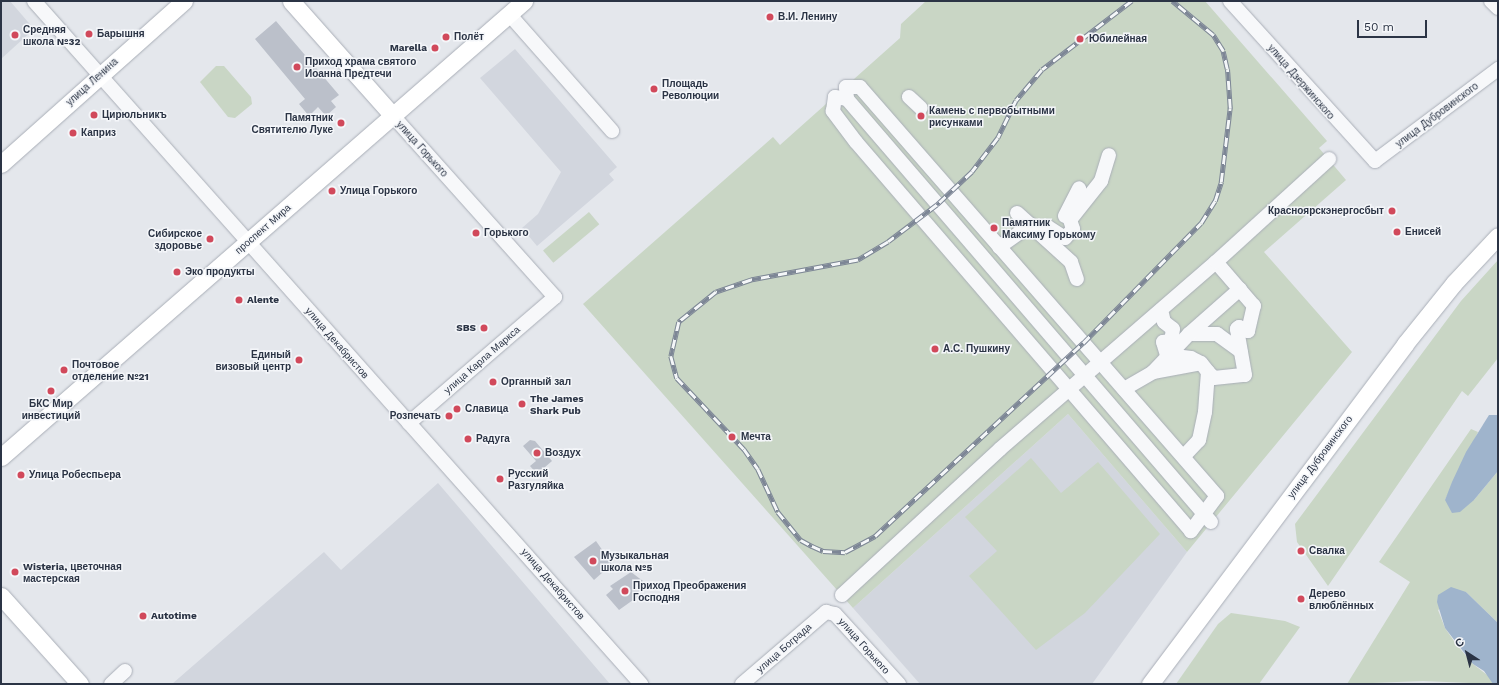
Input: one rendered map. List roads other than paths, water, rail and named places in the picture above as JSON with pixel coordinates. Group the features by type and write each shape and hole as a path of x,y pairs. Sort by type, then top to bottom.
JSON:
{"main road":[{"name":"улица Ленина","path":"1,164 184,1"},
{"name":"улица Горького","path":"291,1 392,116"},
{"name":"проспект Мира","path":"1,457 524,1"},
{"name":"улица Дубровинского","path":"1150,684 1405,344 1454,283 1498,236"},
{"path":"1,596 80,684"}],"street":[{"name":"улица Декабристов","path":"34,1 641,684"},
{"name":"улица Дзержинского","path":"1230,1 1347,134 1375,161"},
{"path":"1491,1 1498,8"},
{"path":"509,14 612,131"},
{"name":"улица Дубровинского","path":"1375,161 1498,69"},
{"path":"846,99 846,87 860,87 1217,496 1207,518 1191,531 1117,448 1070,388 856,142 833,111 835,97 846,99 1207,518"},
{"path":"910,97 921,108"},
{"name":"улица Горького","path":"392,116 555,297"},
{"path":"1067,218 1080,194 1102,181 1109,155"},
{"path":"842,595 1099,361 1216,262 1329,159"},
{"path":"1017,213 1039,227 1065,238"},
{"path":"999,247 1056,218 1067,218"},
{"path":"1065,238 1073,229 1067,218"},
{"path":"1039,227 1062,258 1071,262"},
{"path":"1065,238 1077,279"},
{"path":"1167,355 1205,368 1214,378 1245,374 1237,329 1239,327 1248,331 1254,306 1216,262"},
{"path":"1124,389 1153,372 1167,355 1189,334 1240,289"},
{"name":"улица Карла Маркса","path":"409,423 555,297"},
{"path":"1161,310 1164,322 1173,329 1171,341 1163,342 1167,355"},
{"path":"1189,334 1210,332 1224,338 1240,351"},
{"path":"1153,372 1205,368"},
{"path":"1183,457 1199,440 1205,368"},
{"name":"улица Горького","path":"826,612 835,614 899,684"},
{"name":"улица Бограда","path":"742,684 826,612"},
{"path":"111,684 125,670"}],"water":[{"path":"1489,415 1498,415 1498,471 1474,500 1460,512 1452,513 1445,500 1466,452"},
{"path":"1451,587 1466,592 1498,623 1498,684 1493,684 1484,671 1473,664 1445,628 1437,602 1438,595"}],"railway":[{"path":"1132,1 1042,70 1016,101 998,138 972,172 937,205 888,242 858,260 751,280 716,292 679,322 671,356 677,378 744,449 758,469 778,512 801,540 823,551 845,552 875,536 1083,343 1201,223 1215,201 1221,182 1230,108 1227,69 1223,51 1213,35 1172,1"}],"place":[{"name":"В.И. Ленину","path":"770,17"},
{"name":"Барышня","path":"89,34"},
{"name":"Средняя школа №32","path":"15,35"},
{"name":"Полёт","path":"446,37"},
{"name":"Юбилейная","path":"1080,39"},
{"name":"Marella","path":"435,48"},
{"name":"Приход храма святого Иоанна Предтечи","path":"297,67"},
{"name":"Площадь Революции","path":"654,89"},
{"name":"Цирюльникъ","path":"94,115"},
{"name":"Камень с первобытными рисунками","path":"921,116"},
{"name":"Памятник Святителю Луке","path":"341,123"},
{"name":"Каприз","path":"73,133"},
{"name":"Улица Горького","path":"332,191"},
{"name":"Красноярскэнергосбыт","path":"1392,211"},
{"name":"Памятник Максиму Горькому","path":"994,228"},
{"name":"Енисей","path":"1397,232"},
{"name":"Горького","path":"476,233"},
{"name":"Сибирское здоровье","path":"210,239"},
{"name":"Эко продукты","path":"177,272"},
{"name":"Alente","path":"239,300"},
{"name":"SBS","path":"484,328"},
{"name":"А.С. Пушкину","path":"935,349"},
{"name":"Единый визовый центр","path":"299,360"},
{"name":"Почтовое отделение №21","path":"64,370"},
{"name":"Органный зал","path":"493,382"},
{"name":"БКС Мир инвестиций","path":"51,391"},
{"name":"The James Shark Pub","path":"522,404"},
{"name":"Славица","path":"457,409"},
{"name":"Розпечать","path":"449,416"},
{"name":"Мечта","path":"732,437"},
{"name":"Радуга","path":"468,439"},
{"name":"Воздух","path":"537,453"},
{"name":"Улица Робеспьера","path":"21,475"},
{"name":"Русский Разгуляйка","path":"500,479"},
{"name":"Свалка","path":"1301,551"},
{"name":"Музыкальная школа №5","path":"593,561"},
{"name":"Wisteria, цветочная мастерская","path":"15,572"},
{"name":"Приход Преображения Господня","path":"625,591"},
{"name":"Дерево влюблённых","path":"1301,599"},
{"name":"Autotime","path":"143,616"}]}
